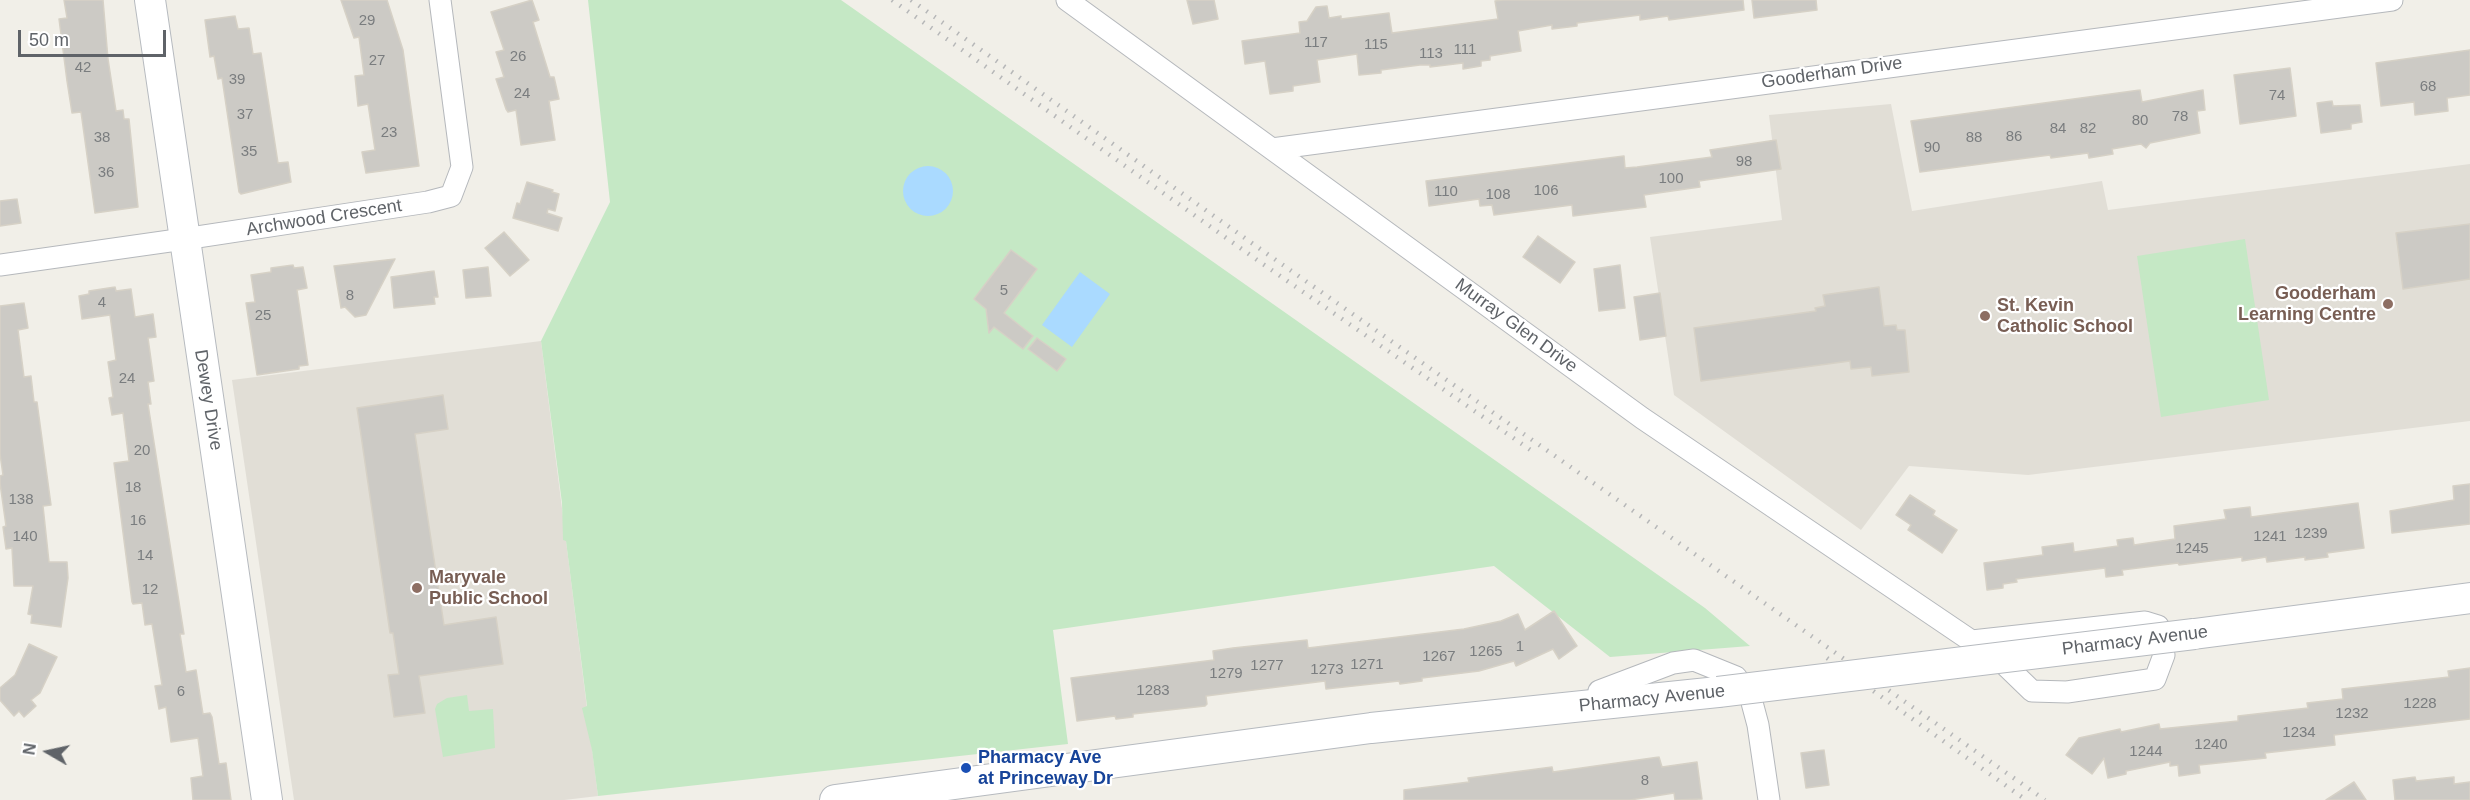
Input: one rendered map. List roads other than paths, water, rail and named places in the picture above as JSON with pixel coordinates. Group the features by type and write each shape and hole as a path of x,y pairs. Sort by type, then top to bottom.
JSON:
{"street":[{"name":"Dewey Drive","path":"150,0 267,800"},
{"name":"Archwood Crescent","path":"0,265 428,202 451,196 462,167 440,0"},
{"name":"Murray Glen Drive","path":"1067,0 1642,418 1972,641 2001,662 2032,691 2067,692 2155,679 2164,656 2158,626 2145,622 1972,641"},
{"name":"Gooderham Drive","path":"1272,148 2392,0"},
{"name":"Pharmacy Avenue","path":"835,800 910,795 1371,728 1718,692 2470,598"},
{"path":"1599,692 1673,663 1695,660 1737,677 1750,695 1758,725 1769,800"}],"water":[{"path":"928,166 937,168 948,177 953,191 951,200 942,211 928,216 919,214 908,205 903,191 905,182 914,171"},
{"path":"1080,272 1110,294 1072,347 1042,325"}],"railway":[{"path":"892,0 1260,262 1532,451"},
{"path":"911,0 1263,251 2045,800"},
{"path":"1827,658 2026,800"}],"place":[{"name":"Gooderham Learning Centre","path":"2388,304"},
{"name":"St. Kevin Catholic School","path":"1985,316"},
{"name":"Maryvale Public School","path":"417,588"},
{"name":"Pharmacy Ave at Princeway Dr","path":"966,768"}]}
